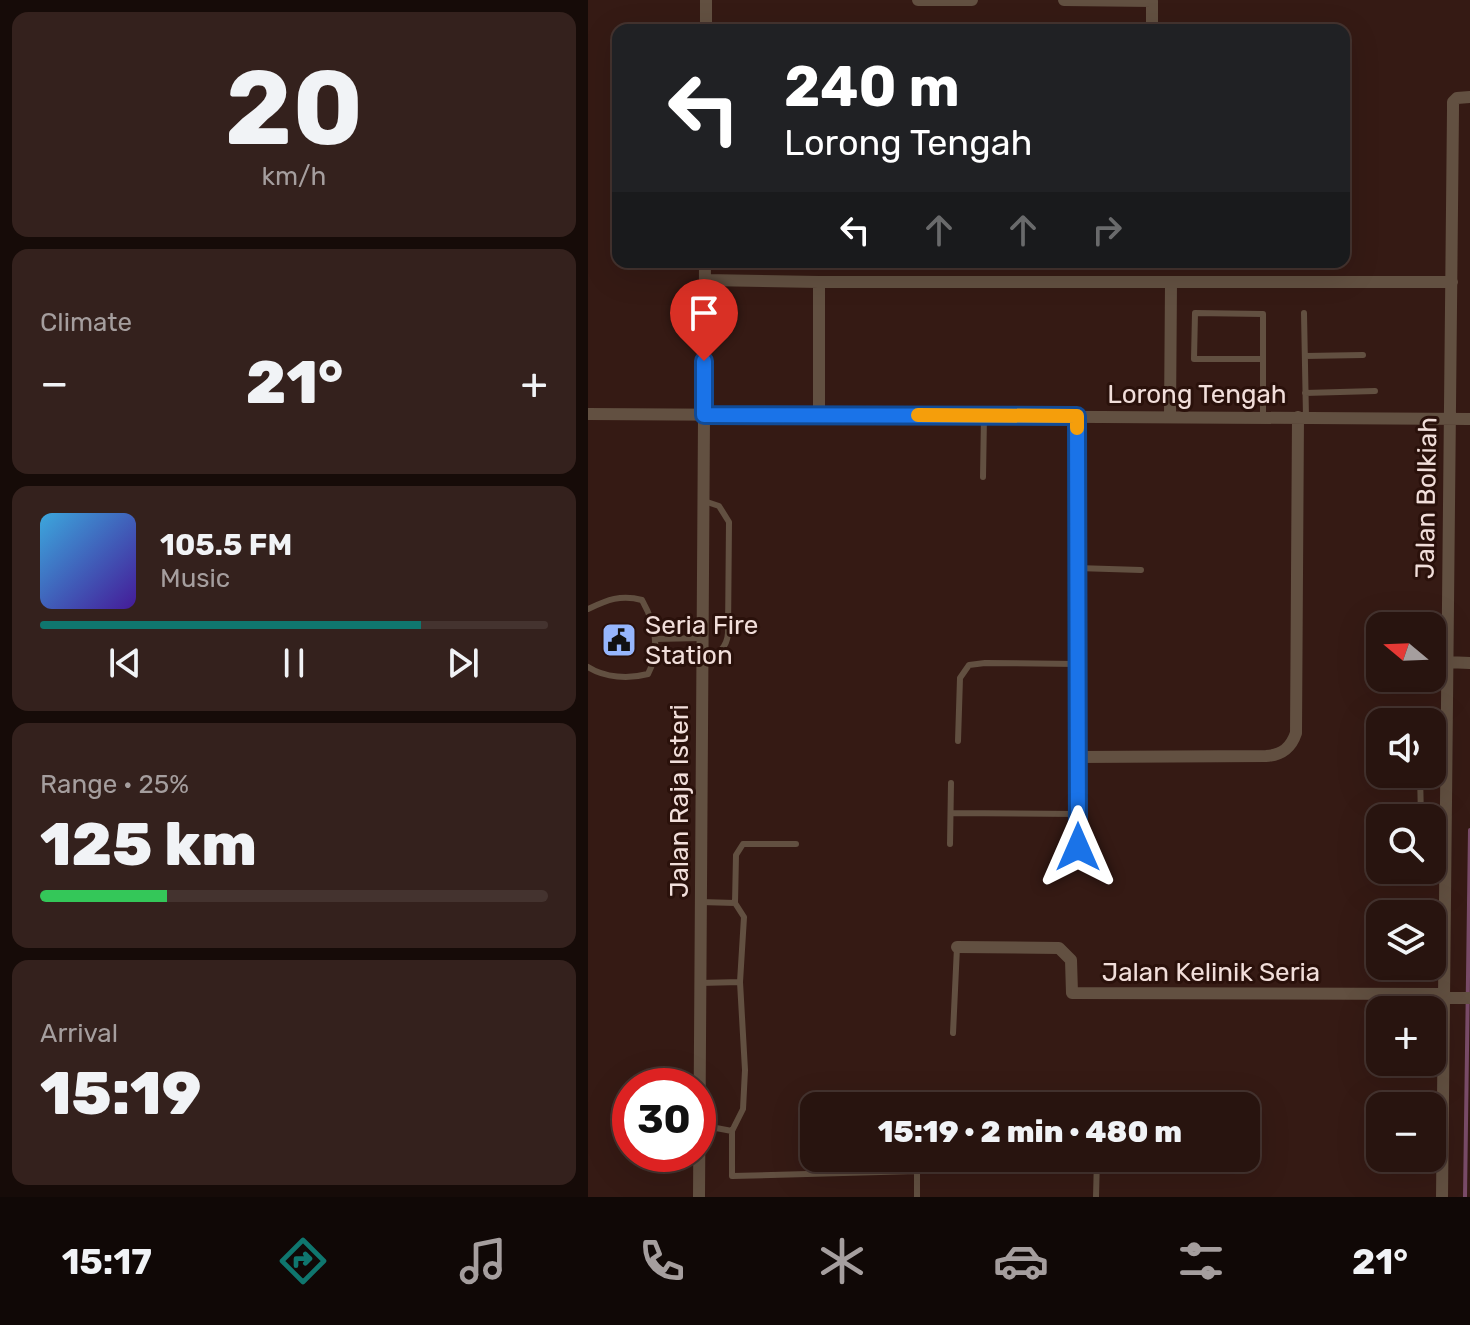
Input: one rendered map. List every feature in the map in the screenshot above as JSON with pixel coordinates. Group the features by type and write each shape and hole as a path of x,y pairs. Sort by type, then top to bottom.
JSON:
{"street":[{"path":"706,0 706,24"},
{"path":"918,0 972,0"},
{"path":"1064,0 1152,1 1152,24"},
{"name":"Jalan Bolkiah","path":"1446,662 1453,102 1457,98 1468,97"},
{"name":"Jalan Raja Isteri","path":"699,1068 705,268"},
{"path":"705,280 1452,282"},
{"path":"819,282 819,415"},
{"path":"1170,416 1171,283"},
{"name":"Lorong Tengah","path":"588,414 1469,419"},
{"path":"1077,416 1078,847"},
{"path":"1078,757 1266,756 1282,752 1293,740 1296,733 1302,417"},
{"path":"1446,662 1469,663"},
{"name":"Jalan Bolkiah","path":"1439,884 1444,996"},
{"name":"Jalan Kelinik Seria","path":"957,947 1059,948 1071,960 1072,993 1444,996"},
{"name":"Jalan Bolkiah","path":"1442,1197 1443,1076"},
{"name":"Jalan Raja Isteri","path":"699,1172 699,1197"}],"lane":[{"path":"1263,359 1194,359 1195,313 1263,314 1263,359 1263,417"},
{"path":"1302,417 1305,393 1304,313"},
{"path":"1305,356 1363,355"},
{"path":"1305,393 1375,391"},
{"path":"983,477 984,416"},
{"path":"702,663 725,646 729,522 719,506 703,501"},
{"path":"1077,568 1141,570"},
{"path":"588,609 627,595 642,600 655,629 654,663 648,674 614,676 588,667"},
{"path":"655,639 702,638"},
{"path":"958,741 960,678 963,669 969,665 1077,664"},
{"path":"950,844 951,783"},
{"path":"951,813 1078,814"},
{"path":"796,844 743,844 736,855 735,903 744,917 740,982 745,1070 743,1109 732,1131 732,1176 917,1171 917,1197"},
{"path":"701,902 735,903"},
{"name":"Jalan Kelinik Seria","path":"953,1033 957,947"},
{"path":"700,983 740,982"},
{"path":"716,1128 732,1131"},
{"path":"1096,1197 1097,1172"}],"waterway":[{"path":"1465,1197 1470,830"}],"slow traffic":[{"path":"918,415 1077,416 1077,428"}],"place":[{"name":"Seria Fire Station","path":"619,640"}],"route":[{"path":"704,361 704,415 1077,416 1078,847"}]}
